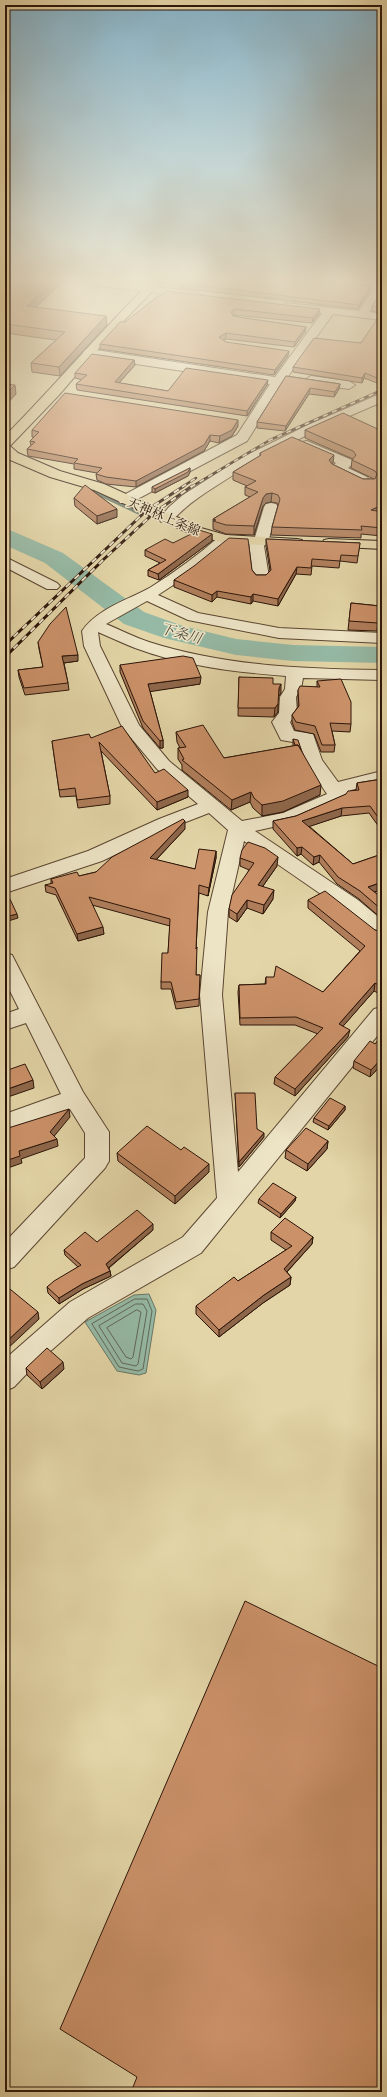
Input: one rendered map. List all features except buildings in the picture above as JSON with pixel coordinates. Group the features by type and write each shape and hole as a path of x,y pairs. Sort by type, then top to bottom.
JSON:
{"main road":[{"path":"5,443 68,377"},
{"name":"天神林上条線","path":"5,448 13,456 55,474 99,487 166,519 196,531 225,539 259,542 382,545"}],"street":[{"path":"264,377 349,385"},
{"path":"125,500 242,438 280,379"},
{"path":"55,392 70,394"},
{"path":"166,519 173,509 217,478 289,437 382,397"},
{"path":"238,420 253,423"},
{"path":"289,437 348,463 337,468 368,483"},
{"path":"261,577 259,542 271,507"},
{"path":"225,539 200,562 98,622 90,630 92,646 131,727 163,765 238,828 351,905 382,931"},
{"path":"5,561 52,586"},
{"path":"146,595 194,617 279,633 382,638"},
{"path":"98,622 142,645 197,659 254,669 295,673 382,675"},
{"path":"295,673 294,689 288,697 288,713 281,722 286,736 307,738 313,760 338,796"},
{"path":"238,828 288,818 338,796 344,786 382,777"},
{"path":"5,886 96,856 166,823 210,806"},
{"path":"229,1202 211,995 218,912 238,828"},
{"path":"5,960 75,1098 97,1132 98,1161 5,1259"},
{"path":"5,1022 32,1013"},
{"path":"5,1378 28,1354 80,1310 192,1245 382,1015"},
{"path":"5,1123 75,1098"}],"water":[{"path":"149,1294 156,1310 146,1373 139,1375 117,1371 85,1322 134,1295"}],"waterway":[{"path":"87,488 138,512"},
{"name":"下条川","path":"5,536 54,558 134,618 174,632 236,647 293,653 382,655"}],"railway":[{"path":"191,487 270,440 382,390"},
{"path":"182,487 196,478"},
{"path":"5,645 147,510 184,486"},
{"path":"5,657 104,559 154,513 192,486"}]}
